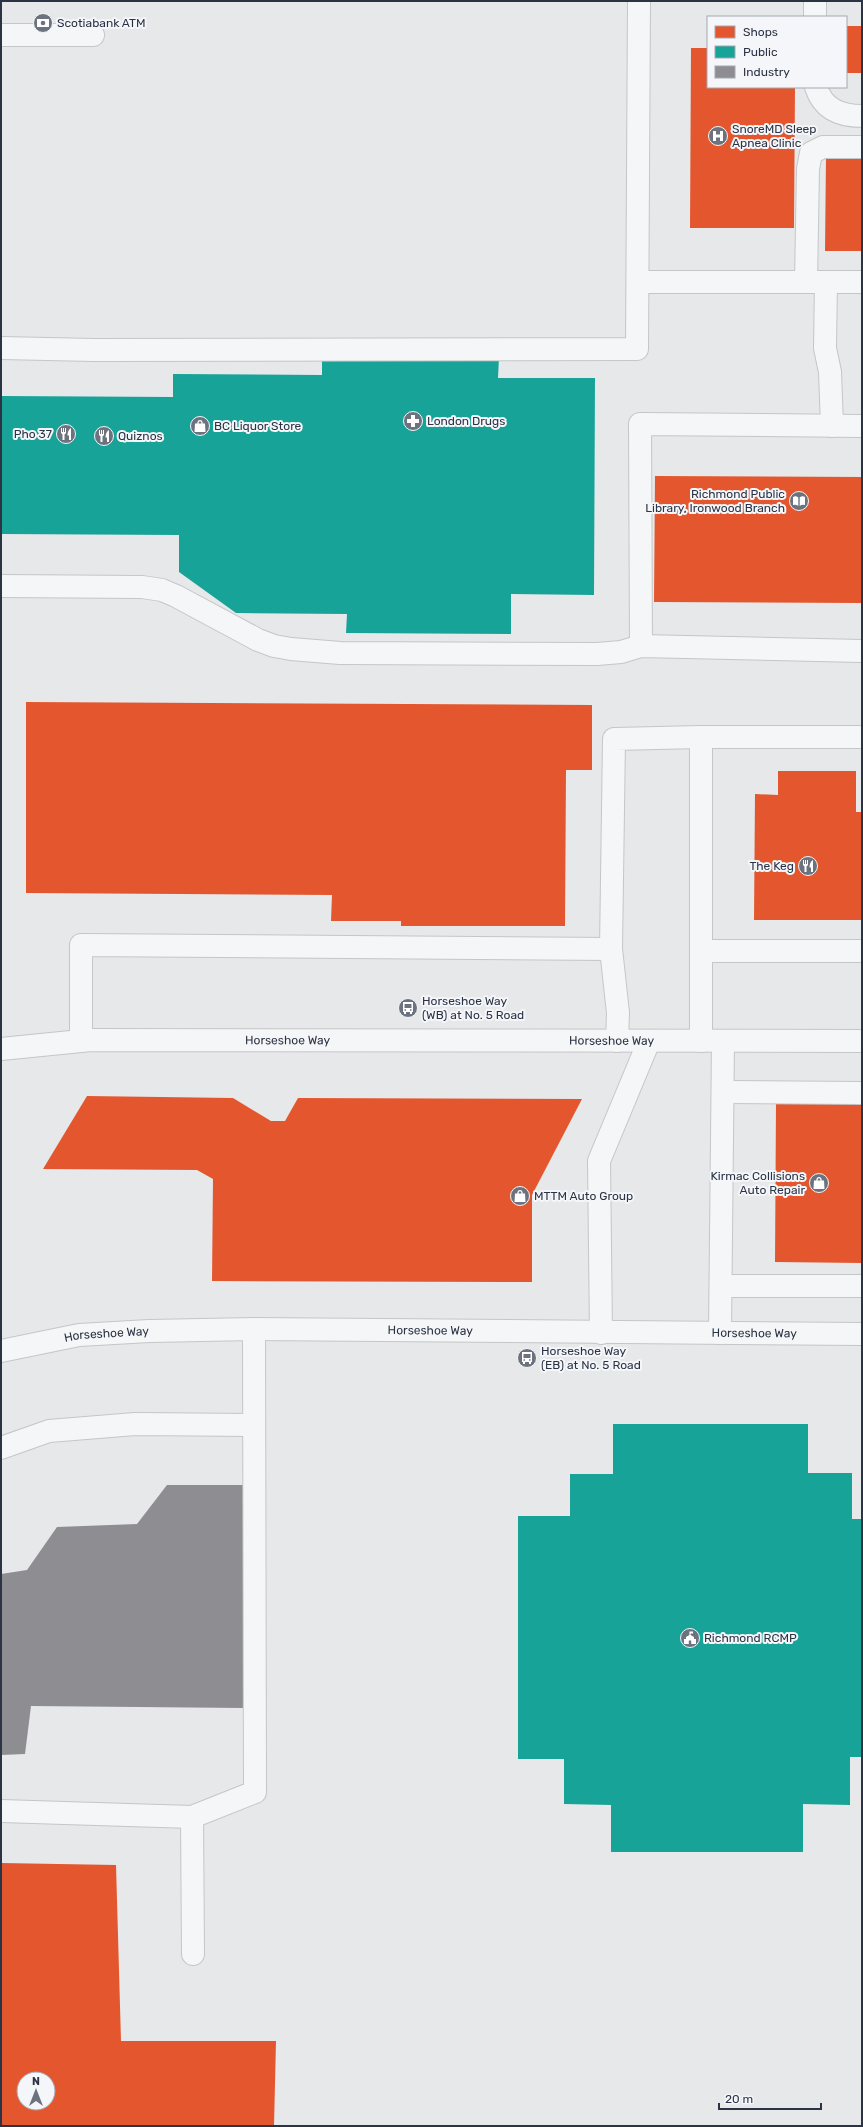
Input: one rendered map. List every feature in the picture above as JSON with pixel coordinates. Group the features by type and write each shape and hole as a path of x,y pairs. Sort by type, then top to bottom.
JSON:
{"street":[{"path":"1,348 94,350 637,349 639,282 639,1"},
{"path":"815,1 815,16"},
{"path":"2,34 93,34"},
{"path":"816,88 820,98 835,112 851,116 862,116"},
{"path":"832,426 830,372 825,348 816,282 808,169 811,153 823,147 862,147"},
{"path":"639,282 862,282"},
{"path":"641,646 640,424 862,426"},
{"path":"1,586 142,587 162,590 258,640 274,646 340,653 597,654 621,652 641,646 862,651"},
{"path":"617,1041 618,1013 611,949 614,739 701,736 862,736"},
{"path":"701,736 701,1041"},
{"path":"80,1041 81,945 611,949"},
{"path":"702,951 862,951"},
{"name":"Horseshoe Way","path":"1,1049 80,1041 862,1041"},
{"path":"600,1333 599,1161 649,1041"},
{"path":"720,1333 722,1286 723,1041"},
{"path":"723,1092 862,1093"},
{"path":"722,1286 862,1286"},
{"path":"1,1811 192,1817 255,1792 254,1329"},
{"name":"Horseshoe Way","path":"1,1351 79,1334 128,1331 254,1329 428,1332 862,1334"},
{"path":"1,1448 49,1431 135,1424 254,1426"},
{"path":"192,1817 193,1954"}],"building: Shops":[{"name":"Scotiabank ATM","path":"35,20 50,20 50,27 35,26"},
{"path":"847,26 862,26 862,73 847,73"},
{"path":"691,48 707,48 707,88 795,88 794,228 690,228"},
{"path":"826,157 862,157 862,251 825,251"},
{"path":"655,476 862,477 862,603 654,602"},
{"path":"26,702 592,705 592,770 566,770 565,926 401,926 401,921 331,921 332,895 26,893"},
{"name":"The Keg","path":"778,771 856,771 856,812 862,812 862,920 754,920 755,794 778,795"},
{"path":"87,1096 233,1098 271,1121 285,1121 298,1098 582,1099 532,1195 532,1282 212,1281 213,1179 197,1170 43,1169"},
{"name":"Kirmac Collisions Auto Repair","path":"776,1103 862,1103 862,1263 775,1262"},
{"path":"1,1863 116,1865 121,2041 276,2041 274,2126 1,2126"}],"building: Public":[{"path":"322,356 499,357 498,378 595,378 594,595 511,594 511,634 346,633 347,614 236,613 179,572 179,535 1,534 1,396 173,397 173,374 322,375"},
{"name":"Richmond RCMP","path":"613,1424 808,1424 808,1473 852,1473 852,1519 862,1519 862,1757 850,1757 850,1805 803,1804 803,1852 611,1852 611,1805 564,1804 564,1759 518,1759 518,1516 570,1516 570,1474 613,1474"}],"building: Industry":[{"path":"167,1485 245,1485 245,1708 31,1706 25,1754 1,1755 1,1574 27,1570 57,1527 137,1524"}],"place":[{"name":"Scotiabank ATM","path":"43,23"},
{"name":"SnoreMD Sleep Apnea Clinic","path":"718,136"},
{"name":"London Drugs","path":"413,421"},
{"name":"BC Liquor Store","path":"200,426"},
{"name":"Pho 37","path":"66,434"},
{"name":"Quiznos","path":"104,436"},
{"name":"Richmond Public Library, Ironwood Branch","path":"799,501"},
{"name":"The Keg","path":"808,866"},
{"name":"Horseshoe Way (WB) at No. 5 Road","path":"408,1008"},
{"name":"Kirmac Collisions Auto Repair","path":"819,1183"},
{"name":"MTTM Auto Group","path":"520,1196"},
{"name":"Horseshoe Way (EB) at No. 5 Road","path":"527,1358"},
{"name":"Richmond RCMP","path":"690,1638"}]}
